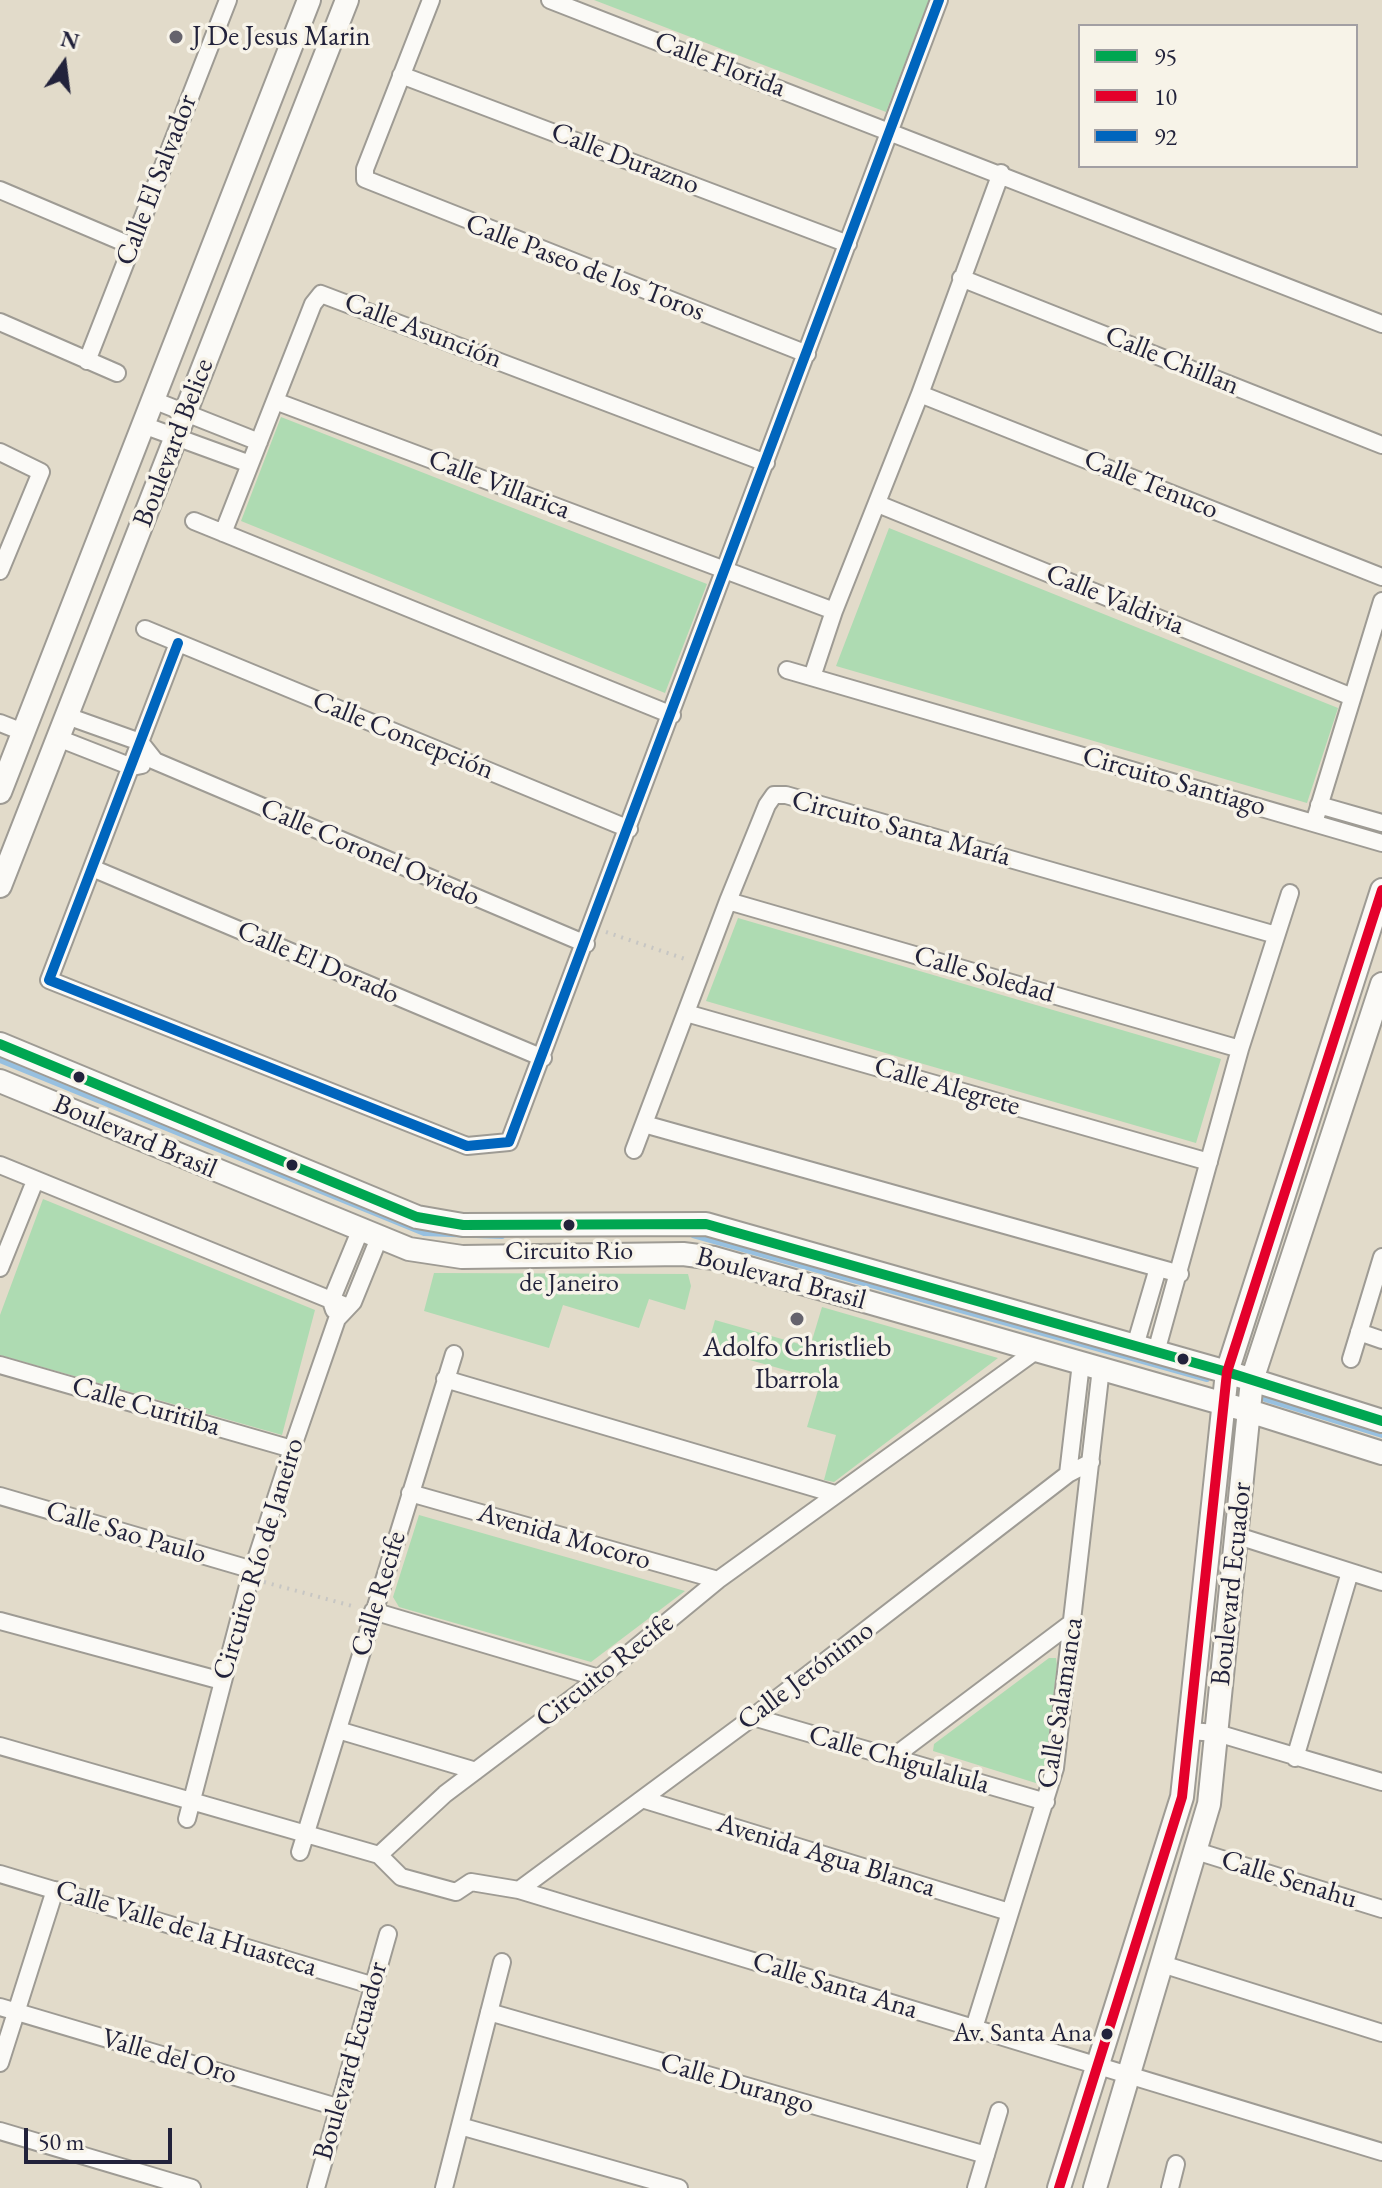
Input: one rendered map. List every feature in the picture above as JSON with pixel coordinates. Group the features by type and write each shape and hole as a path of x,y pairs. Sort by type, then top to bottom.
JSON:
{"street":[{"name":"Calle El Salvador","path":"87,361 228,0"},
{"name":"Boulevard Belice","path":"0,792 309,0"},
{"name":"Boulevard Belice","path":"0,886 347,0"},
{"path":"401,75 431,0"},
{"name":"Calle Florida","path":"550,0 890,131"},
{"path":"178,643 49,980 467,1146 509,1142 514,1136 723,570 939,0"},
{"name":"Calle Paseo de los Toros","path":"401,75 365,169 365,179 807,354"},
{"name":"Calle Durazno","path":"401,75 848,244"},
{"path":"890,131 1382,324"},
{"path":"812,677 834,611 920,394 1001,173"},
{"path":"0,190 132,246"},
{"name":"Calle Chillan","path":"961,278 1382,445"},
{"name":"Calle Asunción","path":"223,533 313,304 321,294 766,463"},
{"path":"0,322 117,373"},
{"name":"Calle Tenuco","path":"920,394 1382,577"},
{"path":"153,400 259,442"},
{"name":"Calle Villarica","path":"275,401 834,611"},
{"path":"143,425 250,464"},
{"path":"0,452 41,472 0,571"},
{"name":"Calle Valdivia","path":"878,504 1352,697"},
{"path":"194,521 672,715"},
{"path":"1314,823 1382,601"},
{"name":"Calle Concepción","path":"145,629 629,829"},
{"name":"Circuito Santiago","path":"787,670 1382,843"},
{"path":"67,716 140,742"},
{"path":"0,723 23,732"},
{"path":"58,738 132,767 155,761"},
{"name":"Calle Coronel Oviedo","path":"140,742 155,761 586,944"},
{"name":"Circuito Santa María","path":"634,1150 728,901 767,805 774,795 786,795 1276,935"},
{"path":"1319,805 1382,823"},
{"name":"Calle El Dorado","path":"92,868 543,1058"},
{"name":"Boulevard Ecuador","path":"1059,2188 1182,1797 1227,1372 1382,890"},
{"path":"1146,1349 1180,1274 1240,1049 1290,893"},
{"name":"Calle Soledad","path":"728,901 1240,1049"},
{"name":"Boulevard Ecuador","path":"1095,2188 1209,1804 1252,1380 1382,984"},
{"name":"Calle Alegrete","path":"686,1013 1209,1162"},
{"path":"0,1027 38,1060"},
{"name":"Boulevard Brasil","path":"0,1044 417,1217 463,1225 706,1224 1227,1372 1382,1421"},
{"name":"Boulevard Brasil","path":"0,1081 369,1234 437,1256 697,1255 1249,1411 1382,1453"},
{"path":"644,1124 1180,1274"},
{"path":"0,1165 331,1301 342,1313"},
{"path":"0,1268 35,1181"},
{"path":"331,1301 369,1234"},
{"name":"Circuito Río de Janeiro","path":"189,1810 251,1574 369,1234"},
{"path":"1351,1359 1382,1257"},
{"path":"1146,1349 1158,1268"},
{"path":"1359,1332 1382,1340"},
{"name":"Circuito Recife","path":"379,1855 445,1794 599,1678 718,1580 1037,1350"},
{"name":"Calle Recife","path":"300,1852 454,1354"},
{"name":"Calle Curitiba","path":"0,1365 292,1449"},
{"path":"1068,1474 1091,1366"},
{"name":"Calle Salamanca","path":"974,2028 1055,1768 1091,1462 1091,1366"},
{"path":"445,1379 835,1494"},
{"name":"Calle Jerónimo","path":"519,1890 753,1717 1068,1474 1091,1462"},
{"name":"Avenida Mocoro","path":"410,1493 718,1580"},
{"name":"Calle Sao Paulo","path":"0,1496 251,1574"},
{"path":"1238,1536 1382,1582"},
{"path":"1295,1758 1350,1572"},
{"path":"373,1611 599,1678"},
{"path":"0,1621 222,1681"},
{"path":"892,1758 1074,1621"},
{"name":"Calle Chigulalula","path":"753,1717 1046,1802"},
{"path":"338,1730 476,1771"},
{"path":"1189,1731 1217,1733 1382,1782"},
{"path":"0,1746 189,1810 306,1834 379,1855"},
{"name":"Avenida Agua Blanca","path":"642,1799 1009,1912"},
{"name":"Calle Senahu","path":"1196,1851 1382,1909"},
{"name":"Calle Santa Ana","path":"379,1855 401,1877 456,1892 471,1882 519,1890 1382,2152"},
{"name":"Calle Valle de la Huasteca","path":"0,1874 371,1985"},
{"path":"0,2063 8,2010 55,1890"},
{"name":"Boulevard Ecuador","path":"316,2188 371,1985 388,1934"},
{"path":"444,2188 502,1962"},
{"path":"1162,1964 1382,2033"},
{"name":"Valle del Oro","path":"8,2010 337,2107"},
{"name":"Calle Durango","path":"489,2012 986,2155"},
{"path":"976,2188 999,2111"},
{"path":"460,2126 679,2188"},
{"path":"0,2131 192,2188"},
{"path":"1170,2188 1176,2164"}],"path":[{"path":"592,928 704,966"},
{"path":"251,1574 373,1611"}],"green space":[{"path":"594,0 929,0 886,112"},
{"path":"281,417 707,584 665,693 241,521"},
{"path":"889,528 1338,708 1307,803 836,666"},
{"path":"738,918 1221,1059 1196,1143 706,1001"},
{"path":"43,1199 315,1310 282,1435 0,1355 0,1315"},
{"path":"434,1273 688,1274 691,1286 685,1310 649,1299 639,1328 563,1305 549,1348 424,1311"},
{"path":"822,1307 998,1358 834,1482 824,1480 836,1435 807,1427 821,1380 707,1348 715,1320 810,1347"},
{"path":"419,1515 685,1591 591,1662 399,1607 393,1597"},
{"path":"1049,1658 1056,1658 1057,1665 1046,1760 1039,1784 933,1751 934,1744"}],"waterway":[{"path":"0,1060 424,1233 502,1236"},
{"path":"693,1235 1207,1379"},
{"path":"1265,1399 1382,1435"}],"transit line":[{"name":"92","path":"178,643 49,980 467,1146 509,1142 939,0"},
{"name":"10","path":"1059,2188 1182,1797 1227,1372 1382,890"},
{"name":"95","path":"0,1044 417,1217 463,1225 706,1224 1227,1372 1382,1421"}],"place":[{"name":"J De Jesus Marin","path":"176,37"},
{"name":"Circuito Rio de Janeiro","path":"569,1225"},
{"name":"Adolfo Christlieb Ibarrola","path":"797,1319"},
{"name":"Av. Santa Ana","path":"1107,2034"}]}
